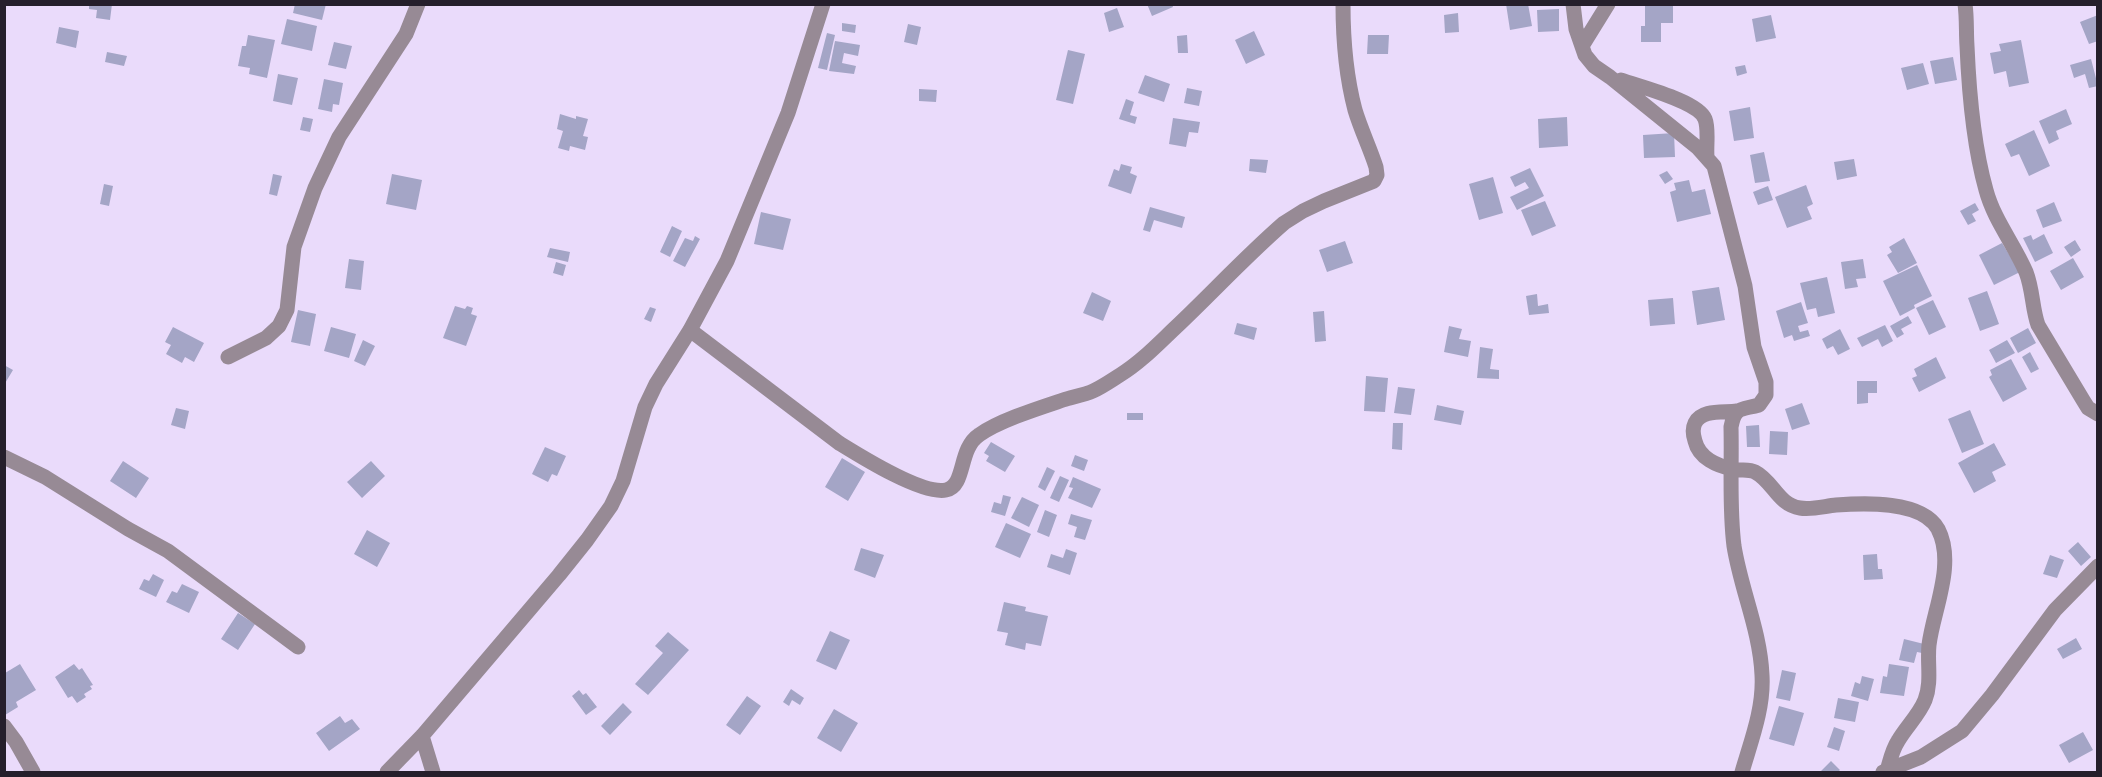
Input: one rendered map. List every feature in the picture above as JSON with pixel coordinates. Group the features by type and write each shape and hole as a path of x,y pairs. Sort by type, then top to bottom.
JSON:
{"street":[{"path":"228,357 266,338 279,326 287,310 294,247 315,188 339,137 406,34 418,4"},
{"path":"387,772 422,736 559,575 611,506 623,481 645,407 727,261 788,113 823,4"},
{"path":"690,330 839,443 910,481 934,490 951,489 959,480 965,451 971,441 981,433 1024,413 1093,391 1122,374 1158,344 1284,223 1314,206 1374,181 1377,175 1376,167 1355,110 1349,77 1343,40 1343,4"},
{"path":"1573,4 1576,28 1585,55 1594,66 1707,156 1714,166 1719,181 1745,286 1754,346 1766,382 1766,395 1759,405 1737,411 1704,415 1695,423 1693,430 1696,446 1702,454 1717,464 1732,469 1754,471 1764,479 1781,500 1794,507 1803,509 1856,504 1902,507 1929,519 1937,528 1942,544 1944,570 1943,586 1929,643 1928,693 1921,708 1898,740 1885,772"},
{"path":"1582,46 1608,4"},
{"path":"1965,4 1971,104 1986,192 2026,274 2038,325 2088,408 2097,414"},
{"path":"1610,77 1697,109 1706,122 1707,156"},
{"path":"1737,411 1733,416 1731,427 1731,516 1734,545 1759,649 1762,677 1758,717 1742,772"},
{"path":"4,458 45,477 168,551 298,647"},
{"path":"1885,772 1921,757 1962,731 1992,695 2055,610 2097,566"},
{"path":"4,726 16,741 33,772"},
{"path":"422,736 433,772"}],"building":[{"path":"89,4 112,4 110,20 96,18 97,10 89,9"},
{"path":"295,4 326,4 322,20 293,13"},
{"path":"1147,4 1172,4 1173,7 1152,16"},
{"path":"1506,4 1528,4 1532,26 1510,30"},
{"path":"1645,4 1673,4 1673,23 1661,23 1661,42 1641,42 1641,26 1645,26"},
{"path":"1117,8 1124,27 1109,32 1104,13"},
{"path":"1559,9 1559,31 1538,32 1537,10"},
{"path":"1458,13 1459,32 1445,33 1444,15"},
{"path":"1771,15 1776,38 1756,42 1752,19"},
{"path":"2098,15 2098,41 2089,44 2080,22"},
{"path":"287,19 317,26 312,51 281,44"},
{"path":"842,23 856,25 855,33 842,31"},
{"path":"908,24 921,27 917,45 904,42"},
{"path":"59,27 79,31 76,48 56,43"},
{"path":"1254,31 1265,55 1246,64 1235,40"},
{"path":"827,33 835,35 827,70 818,68"},
{"path":"248,35 275,40 267,78 249,74 250,68 238,66 242,46 246,46"},
{"path":"1187,35 1188,53 1178,53 1177,36"},
{"path":"1368,35 1389,35 1388,54 1367,54"},
{"path":"2021,40 2029,83 2009,87 2006,71 1994,74 1990,53 2001,51 1999,44"},
{"path":"835,41 860,45 858,56 844,53 842,63 856,66 854,74 829,71"},
{"path":"334,42 352,46 346,69 328,65"},
{"path":"1068,50 1085,54 1073,104 1056,100"},
{"path":"107,52 127,56 124,66 105,62"},
{"path":"1953,57 1957,80 1935,84 1930,61"},
{"path":"2091,59 2098,86 2089,88 2085,74 2074,78 2070,65"},
{"path":"1923,63 1929,84 1907,90 1901,68"},
{"path":"1745,65 1747,73 1737,76 1735,67"},
{"path":"278,74 298,78 292,105 273,101"},
{"path":"1145,75 1170,84 1164,102 1138,93"},
{"path":"324,79 343,83 339,105 333,104 332,112 318,109"},
{"path":"1187,88 1202,91 1199,106 1184,103"},
{"path":"919,89 937,90 936,102 919,101"},
{"path":"1126,99 1134,102 1130,115 1137,117 1135,124 1119,119"},
{"path":"1750,107 1754,138 1734,141 1729,111"},
{"path":"2066,109 2072,124 2056,131 2059,139 2049,144 2039,121"},
{"path":"560,114 576,119 576,116 588,119 583,136 588,137 585,150 570,146 569,151 558,148 563,131 557,129"},
{"path":"303,117 313,119 310,132 300,130"},
{"path":"1567,117 1568,146 1539,148 1538,119"},
{"path":"1173,118 1200,122 1198,133 1189,132 1186,147 1169,144"},
{"path":"2034,130 2050,166 2029,176 2019,154 2011,157 2005,144"},
{"path":"1674,133 1675,157 1644,158 1643,135"},
{"path":"1764,152 1770,181 1755,183 1750,155"},
{"path":"1250,159 1268,160 1266,173 1249,171"},
{"path":"1854,159 1857,176 1837,180 1834,162"},
{"path":"1121,164 1132,167 1130,173 1137,176 1131,194 1108,186 1114,169 1119,171"},
{"path":"1530,168 1544,196 1517,210 1510,197 1529,188 1525,182 1515,187 1510,177"},
{"path":"1667,171 1673,179 1665,184 1659,175"},
{"path":"273,174 282,176 277,196 269,194"},
{"path":"392,174 422,180 416,210 386,204"},
{"path":"1493,177 1503,213 1479,220 1469,184"},
{"path":"1689,180 1692,192 1705,189 1711,214 1677,222 1670,192 1676,190 1674,183"},
{"path":"104,184 113,186 109,206 100,204"},
{"path":"1806,185 1813,204 1807,207 1812,219 1787,228 1775,197"},
{"path":"1768,186 1773,200 1758,205 1753,192"},
{"path":"1545,201 1556,226 1532,236 1521,210"},
{"path":"2054,202 2062,221 2043,228 2036,210"},
{"path":"1975,203 1979,210 1972,214 1976,221 1968,225 1960,211"},
{"path":"1150,207 1185,217 1182,228 1154,220 1150,232 1143,230"},
{"path":"761,212 791,219 783,250 754,244"},
{"path":"672,226 682,231 670,257 660,252"},
{"path":"2044,234 2053,253 2035,262 2023,238 2031,235 2033,240"},
{"path":"695,236 700,239 685,267 673,261 685,238 693,241"},
{"path":"1904,238 1917,263 1898,273 1887,255 1892,252 1889,247"},
{"path":"2075,240 2081,250 2071,257 2064,247"},
{"path":"1345,241 1353,263 1327,272 1319,250"},
{"path":"2002,243 2020,272 1994,285 1979,255"},
{"path":"550,248 570,252 568,262 547,257"},
{"path":"2073,258 2084,277 2061,290 2050,271"},
{"path":"349,259 364,261 361,290 345,288"},
{"path":"1863,259 1866,278 1856,279 1858,287 1845,289 1841,262"},
{"path":"556,262 566,265 563,276 553,273"},
{"path":"1917,265 1932,296 1914,305 1915,308 1900,316 1883,281"},
{"path":"1827,277 1835,313 1818,317 1816,308 1807,310 1800,283"},
{"path":"1719,287 1725,320 1697,325 1692,291"},
{"path":"1987,291 1999,324 1980,331 1968,298"},
{"path":"1092,292 1111,301 1103,321 1083,313"},
{"path":"1537,294 1538,306 1548,304 1549,313 1529,315 1526,296"},
{"path":"1673,298 1675,324 1650,326 1648,300"},
{"path":"1933,300 1946,327 1929,335 1916,308"},
{"path":"1801,302 1808,323 1798,326 1800,332 1808,330 1810,336 1794,341 1792,335 1784,338 1776,311"},
{"path":"455,306 465,309 467,306 473,308 471,314 477,316 466,346 443,338"},
{"path":"650,307 656,309 651,322 644,319"},
{"path":"298,310 316,314 310,346 291,342"},
{"path":"1324,311 1326,341 1315,342 1313,312"},
{"path":"1908,316 1912,323 1901,329 1904,334 1897,338 1890,326"},
{"path":"1237,323 1257,328 1254,340 1234,334"},
{"path":"1885,325 1893,341 1882,347 1878,339 1862,347 1857,338"},
{"path":"1449,326 1462,329 1459,339 1471,341 1468,357 1444,352"},
{"path":"173,327 204,343 194,362 185,357 182,363 166,354 171,345 165,342"},
{"path":"331,327 356,334 349,358 324,351"},
{"path":"2028,328 2036,343 2018,353 2010,338"},
{"path":"1840,329 1850,349 1838,355 1833,346 1827,349 1822,339"},
{"path":"363,340 375,346 365,366 354,361"},
{"path":"2007,340 2015,353 1996,363 1989,350"},
{"path":"1480,347 1493,349 1490,369 1499,370 1499,379 1477,378"},
{"path":"2030,352 2039,369 2031,373 2022,357"},
{"path":"1936,357 1946,378 1919,392 1912,378 1917,376 1914,369"},
{"path":"2011,359 2027,389 2003,402 1989,377 1992,375 1990,370"},
{"path":"4,365 13,370 4,385"},
{"path":"1366,376 1388,378 1385,412 1364,411"},
{"path":"1857,381 1877,381 1877,393 1868,393 1868,403 1857,404"},
{"path":"1398,387 1415,389 1411,415 1394,413"},
{"path":"1802,403 1810,424 1792,430 1785,409"},
{"path":"1437,405 1464,411 1461,425 1434,420"},
{"path":"176,408 189,411 185,429 171,425"},
{"path":"1970,410 1984,444 1962,453 1948,419"},
{"path":"1127,413 1143,413 1143,420 1127,420"},
{"path":"1393,423 1403,423 1402,450 1392,449"},
{"path":"1759,425 1760,447 1747,447 1746,426"},
{"path":"1770,431 1788,432 1787,455 1769,454"},
{"path":"991,442 1015,456 1005,472 986,461 989,456 984,453"},
{"path":"1994,443 2006,465 1992,472 1996,481 1974,493 1958,463"},
{"path":"545,447 566,456 557,476 552,474 548,482 532,474"},
{"path":"1075,455 1088,460 1084,471 1071,466"},
{"path":"842,458 865,472 848,501 825,487"},
{"path":"123,461 149,478 136,498 110,481"},
{"path":"371,461 385,476 362,498 347,482"},
{"path":"1047,467 1055,471 1045,491 1038,487"},
{"path":"1060,476 1069,480 1059,502 1050,498"},
{"path":"1073,477 1101,489 1092,508 1068,498 1073,488 1069,487"},
{"path":"1003,495 1011,497 1005,516 991,512 994,502 1001,504"},
{"path":"1022,497 1039,505 1029,527 1011,518"},
{"path":"1045,510 1057,515 1049,537 1037,532"},
{"path":"1071,514 1092,520 1085,540 1074,537 1077,527 1068,524"},
{"path":"1006,523 1031,534 1020,558 995,547"},
{"path":"367,530 390,543 377,567 354,554"},
{"path":"2078,542 2091,557 2081,566 2068,551"},
{"path":"861,548 884,555 875,578 854,570"},
{"path":"1066,549 1077,553 1070,575 1047,567 1051,554 1063,558"},
{"path":"1877,554 1878,569 1882,569 1883,579 1864,580 1863,555"},
{"path":"2050,555 2064,560 2057,578 2043,574"},
{"path":"153,574 164,580 156,597 139,589 144,579 149,581"},
{"path":"182,584 199,592 189,613 166,602 172,591 177,593"},
{"path":"1004,602 1026,607 1025,611 1048,616 1041,646 1026,643 1025,650 1005,645 1008,633 997,631"},
{"path":"238,613 255,624 238,650 221,639"},
{"path":"830,631 850,640 836,670 816,661"},
{"path":"668,632 689,650 648,695 635,684 663,653 655,646"},
{"path":"2076,638 2082,649 2063,659 2057,649"},
{"path":"1904,639 1924,644 1922,653 1917,652 1914,663 1899,660"},
{"path":"20,664 36,690 16,702 18,707 5,715 5,673"},
{"path":"74,664 79,670 82,668 93,685 90,686 92,689 84,694 86,697 77,703 72,696 68,698 55,677"},
{"path":"1889,664 1909,667 1904,696 1880,693 1883,676 1887,677"},
{"path":"1782,670 1796,673 1790,701 1776,698"},
{"path":"1862,676 1874,679 1868,701 1851,696 1855,682 1860,684"},
{"path":"791,689 804,698 800,705 792,700 789,706 783,702"},
{"path":"579,690 583,695 586,693 597,707 586,715 572,696"},
{"path":"747,696 761,706 740,735 726,725"},
{"path":"1838,698 1859,702 1855,722 1834,718"},
{"path":"623,703 632,712 610,735 601,726"},
{"path":"1779,706 1804,713 1794,746 1769,739"},
{"path":"834,709 858,723 841,752 817,738"},
{"path":"340,716 345,723 352,719 360,729 329,751 316,733"},
{"path":"1834,727 1845,731 1839,751 1827,747"},
{"path":"2083,732 2093,750 2069,763 2059,745"},
{"path":"1831,761 1840,770 1838,772 1820,772"}]}
